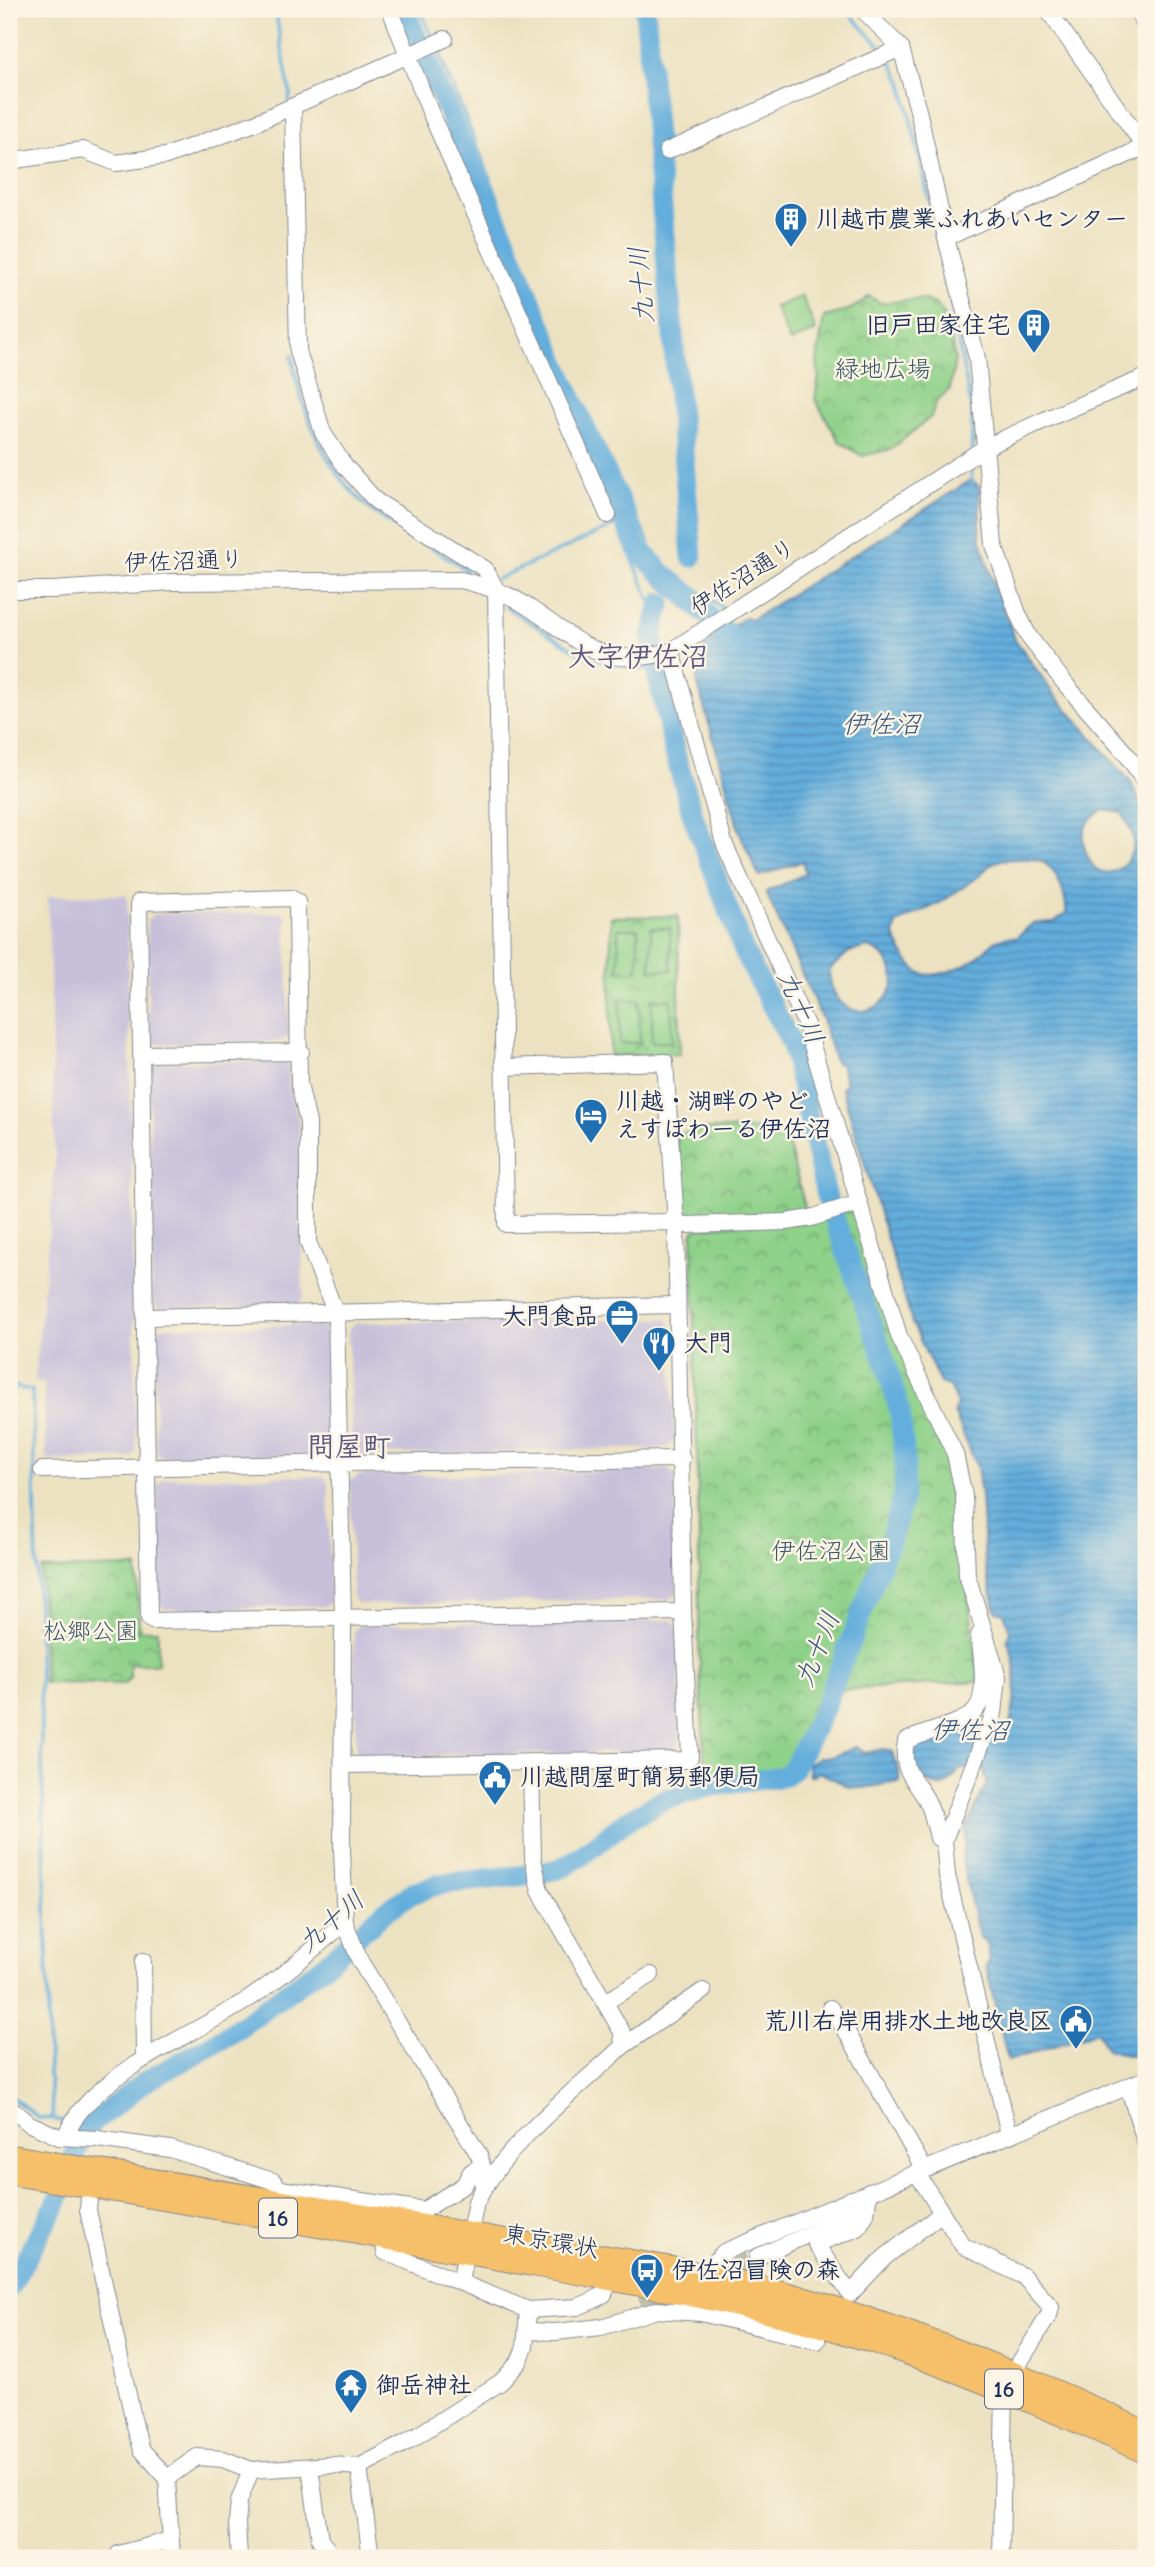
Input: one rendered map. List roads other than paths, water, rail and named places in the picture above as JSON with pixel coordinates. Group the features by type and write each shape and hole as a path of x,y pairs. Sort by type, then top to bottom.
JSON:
{"highway":[{"name":"東京環状","path":"9,2156 90,2186 384,2236 468,2243 701,2285 910,2354 1070,2397 1146,2433"},
{"name":"東京環状","path":"9,2173 120,2175 284,2196 610,2279 701,2285 792,2296 844,2312 1008,2381 1146,2452"}],"street":[{"path":"390,9 431,114 608,515"},
{"path":"862,9 901,48 919,114 946,238 977,358 994,545 1017,614 1029,637 1127,755 1146,783"},
{"path":"946,238 1146,146 1047,9"},
{"path":"1136,9 1146,25"},
{"path":"9,161 83,150 117,163 166,156 293,107 445,39"},
{"path":"667,150 901,48"},
{"path":"293,107 298,351 323,433 344,465 376,502 485,569 496,589 506,1224 676,1222 685,1225 786,1222 851,1206"},
{"name":"伊佐沼通り","path":"9,590 53,590 172,582 461,580 496,589 522,602 577,642 600,653 644,659 667,652 986,447 1146,377"},
{"path":"667,652 724,843 806,1025 851,1206 899,1336 955,1454 964,1496 967,1574 998,1677 994,1713 944,1840 947,1875 1009,2134"},
{"path":"482,2190 482,2166 467,2133 359,1957 345,1923 342,1850 343,1618 336,1314 308,1242 308,1123 299,1084 296,902 291,898 139,902 149,1618 152,1621 343,1618 683,1612"},
{"path":"143,1054 300,1052"},
{"path":"344,1765 686,1760 690,1757 683,1612 676,1222 665,1062 504,1066"},
{"path":"145,1317 677,1305"},
{"path":"42,1470 682,1459"},
{"path":"944,1840 937,1838 933,1815 925,1798 909,1777 904,1751 906,1741 970,1716 979,1707 982,1655 974,1598"},
{"path":"531,1762 533,1858 540,1891 622,2032 623,2046"},
{"path":"54,2172 62,2137 79,2112 96,2094 144,2057 178,2041 249,1999 345,1923"},
{"path":"143,1961 144,2057"},
{"path":"605,2002 652,1975"},
{"path":"460,2282 477,2202 482,2190 516,2144 623,2046 704,1991"},
{"path":"830,2008 848,2034 942,2213 963,2246 1023,2276 1051,2307 1049,2315 1008,2381 1001,2558"},
{"path":"701,2285 724,2252 1146,2079"},
{"path":"1128,2086 1146,2145"},
{"path":"9,2108 30,2124 62,2137 170,2148 273,2181 284,2196 424,2210 464,2185 471,2172 482,2166"},
{"path":"120,2175 124,2143"},
{"path":"90,2186 88,2210 135,2427 142,2450 167,2478 172,2558"},
{"path":"869,2192 866,2214 858,2228 816,2244 850,2294 885,2257 942,2213"},
{"path":"757,2257 850,2216 852,2199"},
{"path":"384,2236 385,2252 460,2282 527,2321 556,2332 601,2327 657,2310 701,2313 817,2341 817,2325"},
{"path":"527,2321 592,2301 604,2294 610,2279"},
{"path":"527,2321 578,2321 641,2305"},
{"path":"167,2478 197,2457 223,2459 251,2470 332,2465 359,2468 407,2442 501,2382 519,2362 525,2347 527,2321"},
{"path":"310,2467 320,2540 327,2549 327,2558"},
{"path":"359,2468 371,2558"},
{"path":"239,2558 239,2501 251,2470"},
{"path":"119,2558 119,2554 170,2540"}],"water":[{"name":"伊佐沼","path":"971,480 979,486 980,537 993,582 1015,639 1053,693 1130,781 1146,816 1146,2056 1129,2056 1107,2049 1097,2032 1008,2061 986,1966 990,1960 987,1942 979,1937 962,1861 967,1826 987,1783 984,1769 960,1769 950,1781 938,1786 918,1779 909,1752 913,1744 958,1728 970,1742 1007,1735 1016,1687 1014,1663 1007,1639 1010,1631 1004,1613 996,1611 985,1565 977,1467 954,1412 957,1404 949,1386 940,1383 912,1323 842,1088 846,1083 841,1065 835,1062 822,1019 766,892 805,874 803,861 759,876 740,834 697,681 701,656 710,642 746,617 751,620","holes":["1103,810 1122,813 1133,838 1132,851 1125,864 1107,872 1094,867 1083,841 1088,824","1004,859 1038,860 1044,863 1059,882 1065,898 1066,913 1054,922 1033,923 1016,938 999,939 974,960 958,968 932,975 916,970 894,936 897,923 940,903 978,877 992,863","872,948 882,954 891,968 894,981 892,987 885,999 874,1008 859,1011 851,1009 838,1000 834,993 830,969 849,952"]},
{"path":"856,1747 865,1753 883,1749 892,1751 895,1764 898,1764 900,1782 862,1788 850,1787 819,1772 809,1776 808,1764 819,1757 832,1757"}],"waterway":[{"path":"275,9 290,93 289,103"},
{"path":"404,9 637,549 662,575 717,623 742,650"},
{"path":"420,9 433,39"},
{"name":"九十川","path":"645,9 692,557"},
{"path":"845,9 885,51"},
{"path":"437,49 577,390 651,548 670,569 725,610"},
{"path":"417,56 493,236"},
{"path":"889,58 902,82 940,247 972,412 972,449"},
{"path":"292,356 311,424 321,446 347,485 381,517 464,568 469,576"},
{"path":"971,484 972,464"},
{"path":"614,516 652,604 652,635"},
{"path":"497,579 624,521"},
{"name":"九十川","path":"9,2288 57,2203 84,2130 143,2083 227,2036 322,1967 388,1909 413,1893 440,1884 559,1869 580,1857 625,1822 663,1800 712,1786 785,1776 793,1769 825,1706 891,1538 903,1498 905,1461 900,1412 887,1367 826,1195 792,1044 745,954 693,816 674,750 657,672 652,635 661,603"},
{"path":"506,607 589,659 657,672"},
{"path":"9,1386 32,1390 49,2075 53,2119 67,2122"},
{"path":"9,2095 39,2118 53,2119"}],"tunnel":[{"path":"711,2276 757,2257"},
{"path":"641,2305 674,2291"}],"place":[{"name":"川越市農業ふれあいセンター","path":"791,249"},
{"name":"旧戸田家住宅","path":"1034,355"},
{"name":"川越・湖畔のやど えすぽわーる伊佐沼","path":"591,1145"},
{"name":"大門食品","path":"622,1346"},
{"name":"大門","path":"659,1373"},
{"name":"川越問屋町簡易郵便局","path":"495,1807"},
{"name":"荒川右岸用排水土地改良区","path":"1076,2051"},
{"name":"伊佐沼冒険の森","path":"647,2300"},
{"name":"御岳神社","path":"351,2415"}],"district":[{"name":"大字伊佐沼","path":"638,656"},
{"name":"問屋町","path":"349,1446"}],"park label":[{"name":"緑地広場","path":"883,369"},
{"name":"伊佐沼公園","path":"831,1551"},
{"name":"松郷公園","path":"91,1631"}]}
